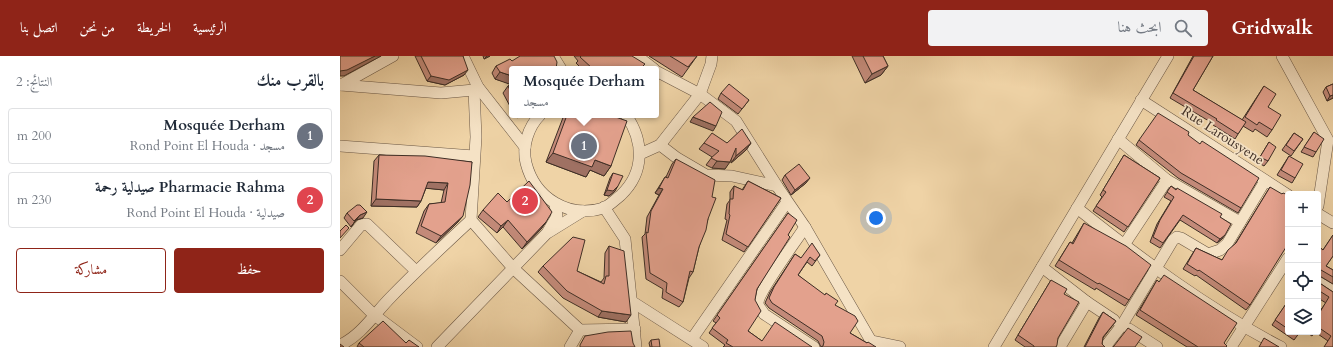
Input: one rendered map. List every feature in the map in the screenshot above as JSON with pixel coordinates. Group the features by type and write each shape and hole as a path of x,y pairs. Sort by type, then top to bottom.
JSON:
{"street":[{"path":"341,85 393,56"},
{"path":"463,56 476,88 525,147"},
{"path":"553,56 559,66"},
{"path":"637,56 650,66"},
{"path":"640,154 660,146 700,94 711,64 712,56"},
{"path":"997,346 1042,267 1168,56"},
{"path":"1282,56 1330,139 1321,191"},
{"path":"659,73 700,94 736,121 787,202 805,227 872,341 887,346 900,347"},
{"path":"341,85 441,93 476,88"},
{"path":"476,88 476,137 471,220 513,268 580,330 635,329"},
{"name":"Rue Larousyene","path":"1142,100 1285,193"},
{"path":"538,118 531,127 525,147 525,161 529,174 535,186 544,196 555,204 568,209 583,211 604,208 628,188 637,172 640,154 639,140 634,127 628,118"},
{"path":"1118,139 1167,180 1240,222"},
{"path":"340,146 474,156"},
{"path":"660,146 676,158 706,175 732,176 777,186"},
{"path":"1124,245 1167,180"},
{"path":"1105,347 1122,325 1155,267 1177,237 1208,254 1224,247 1265,181"},
{"path":"692,339 787,202"},
{"path":"547,233 556,216 555,204"},
{"path":"604,208 625,239 636,347"},
{"path":"1077,208 1124,245 1244,328 1281,347"},
{"path":"438,347 547,233 583,211"},
{"path":"1321,216 1333,223"},
{"path":"340,345 351,340 360,332 373,314 416,271 471,220"},
{"path":"340,250 361,225 367,224 416,271"},
{"path":"805,227 766,286 758,302 759,307 764,314 814,347"},
{"path":"1231,347 1286,263"},
{"path":"1042,267 1087,302 1157,347"},
{"path":"340,281 373,314 416,347"},
{"path":"1321,284 1333,291"},
{"path":"631,301 703,347"},
{"path":"1060,347 1087,302"},
{"path":"570,347 580,330"}],"building":[{"path":"340,56 375,56 347,70 340,71"},
{"path":"421,56 463,56 468,70 449,80 431,76"},
{"path":"520,56 554,56 557,62 556,66 509,66 509,75 500,72 496,66 510,59 512,61"},
{"path":"632,56 645,64 643,66 590,66 580,57"},
{"path":"670,56 697,56 688,67"},
{"path":"863,56 883,56 888,66 872,74"},
{"path":"1194,56 1213,56 1193,90 1246,122 1238,134 1216,120 1217,119 1173,93"},
{"path":"729,84 749,100 742,109 721,93"},
{"path":"1333,84 1333,95 1330,96 1326,87"},
{"path":"1264,86 1276,94 1268,107 1281,115 1272,130 1259,122 1257,125 1245,117"},
{"path":"710,102 722,112 716,126 693,117"},
{"path":"1158,113 1189,132 1188,135 1200,144 1202,141 1259,178 1241,208 1181,173 1139,140"},
{"path":"566,118 618,118 627,121 611,166 595,160 592,167 553,153"},
{"path":"742,129 751,143 736,156 736,148 730,162 717,161 711,158 719,151 704,143 712,133 727,143"},
{"path":"1314,132 1324,139 1316,152 1304,147"},
{"path":"1294,133 1303,139 1294,151 1286,145"},
{"path":"1269,142 1276,147 1268,161 1260,157"},
{"path":"379,155 425,156 472,162 470,185 463,216 441,236 421,226 429,204 445,202 448,183 428,182 421,201 376,199"},
{"path":"1124,155 1160,178 1128,227 1096,206 1106,192 1103,190"},
{"path":"1289,156 1303,164 1295,178 1281,170"},
{"path":"676,159 715,180 712,197 716,198 699,247 693,272 690,271 683,302 666,292 667,283 650,273 646,232 648,233 651,211 663,189 659,188 665,177 668,178"},
{"path":"799,164 810,178 795,190 785,175"},
{"path":"613,173 623,176 618,186 613,191 607,190"},
{"path":"529,181 552,212 546,222 527,242 508,220 501,226 483,210 498,193 507,202"},
{"path":"748,181 781,198 748,247 726,234 730,215 730,199 733,199 734,186 743,190"},
{"path":"1171,186 1222,214 1220,217 1231,224 1225,235 1220,239 1183,215 1163,243 1153,237 1160,220 1174,197 1167,192"},
{"path":"1270,187 1282,194 1285,194 1285,249 1250,305 1199,270 1198,271 1187,264 1196,248 1222,260 1228,250 1236,243"},
{"path":"357,205 360,205 367,212 360,215 354,221 347,213"},
{"path":"788,213 797,220 788,235 790,237 757,289 755,300 761,311 748,331 762,341 775,322 812,347 733,347 726,343 728,340 712,328 720,318 717,315"},
{"path":"1084,223 1126,246 1151,265 1129,300 1099,283 1098,284 1059,260 1070,242 1073,244"},
{"path":"346,225 349,228 340,238 340,231"},
{"path":"1333,235 1333,256 1326,266 1333,270 1333,277 1321,270 1321,248 1323,250"},
{"path":"573,237 585,240 577,271 604,284 606,276 609,276 609,246 624,251 631,315 602,311 567,291 543,266"},
{"path":"812,243 820,255 815,261 810,257 798,275 825,295 826,293 838,301 835,305 855,316 858,321 850,333 876,347 821,347 823,346 824,342 822,336 772,303 769,298 774,287 795,254 801,258"},
{"path":"1164,275 1237,323 1224,343 1227,346 1226,347 1198,347 1140,310 1157,280 1159,282"},
{"path":"1051,280 1067,289 1064,294 1079,302 1058,338 1056,347 1034,347 1018,335"},
{"path":"1321,284 1333,292 1333,347 1324,347 1331,336 1321,329 1321,310 1329,297 1321,292"},
{"path":"1285,305 1285,327 1275,320"},
{"path":"1103,312 1116,321 1103,337 1102,344 1105,347 1085,347"},
{"path":"383,321 406,343 409,340 419,347 364,347 359,343"},
{"path":"1128,328 1142,337 1135,347 1113,347 1114,346"},
{"path":"631,331 635,347 580,347 585,336 608,332"},
{"path":"1264,338 1279,347 1259,347"},
{"path":"659,339 660,347 652,347 651,340"}],"place":[{"name":"Mosquée Derham","path":"584,146"},
{"name":"Pharmacie Rahma صيدلية رحمة","path":"525,201"}]}
